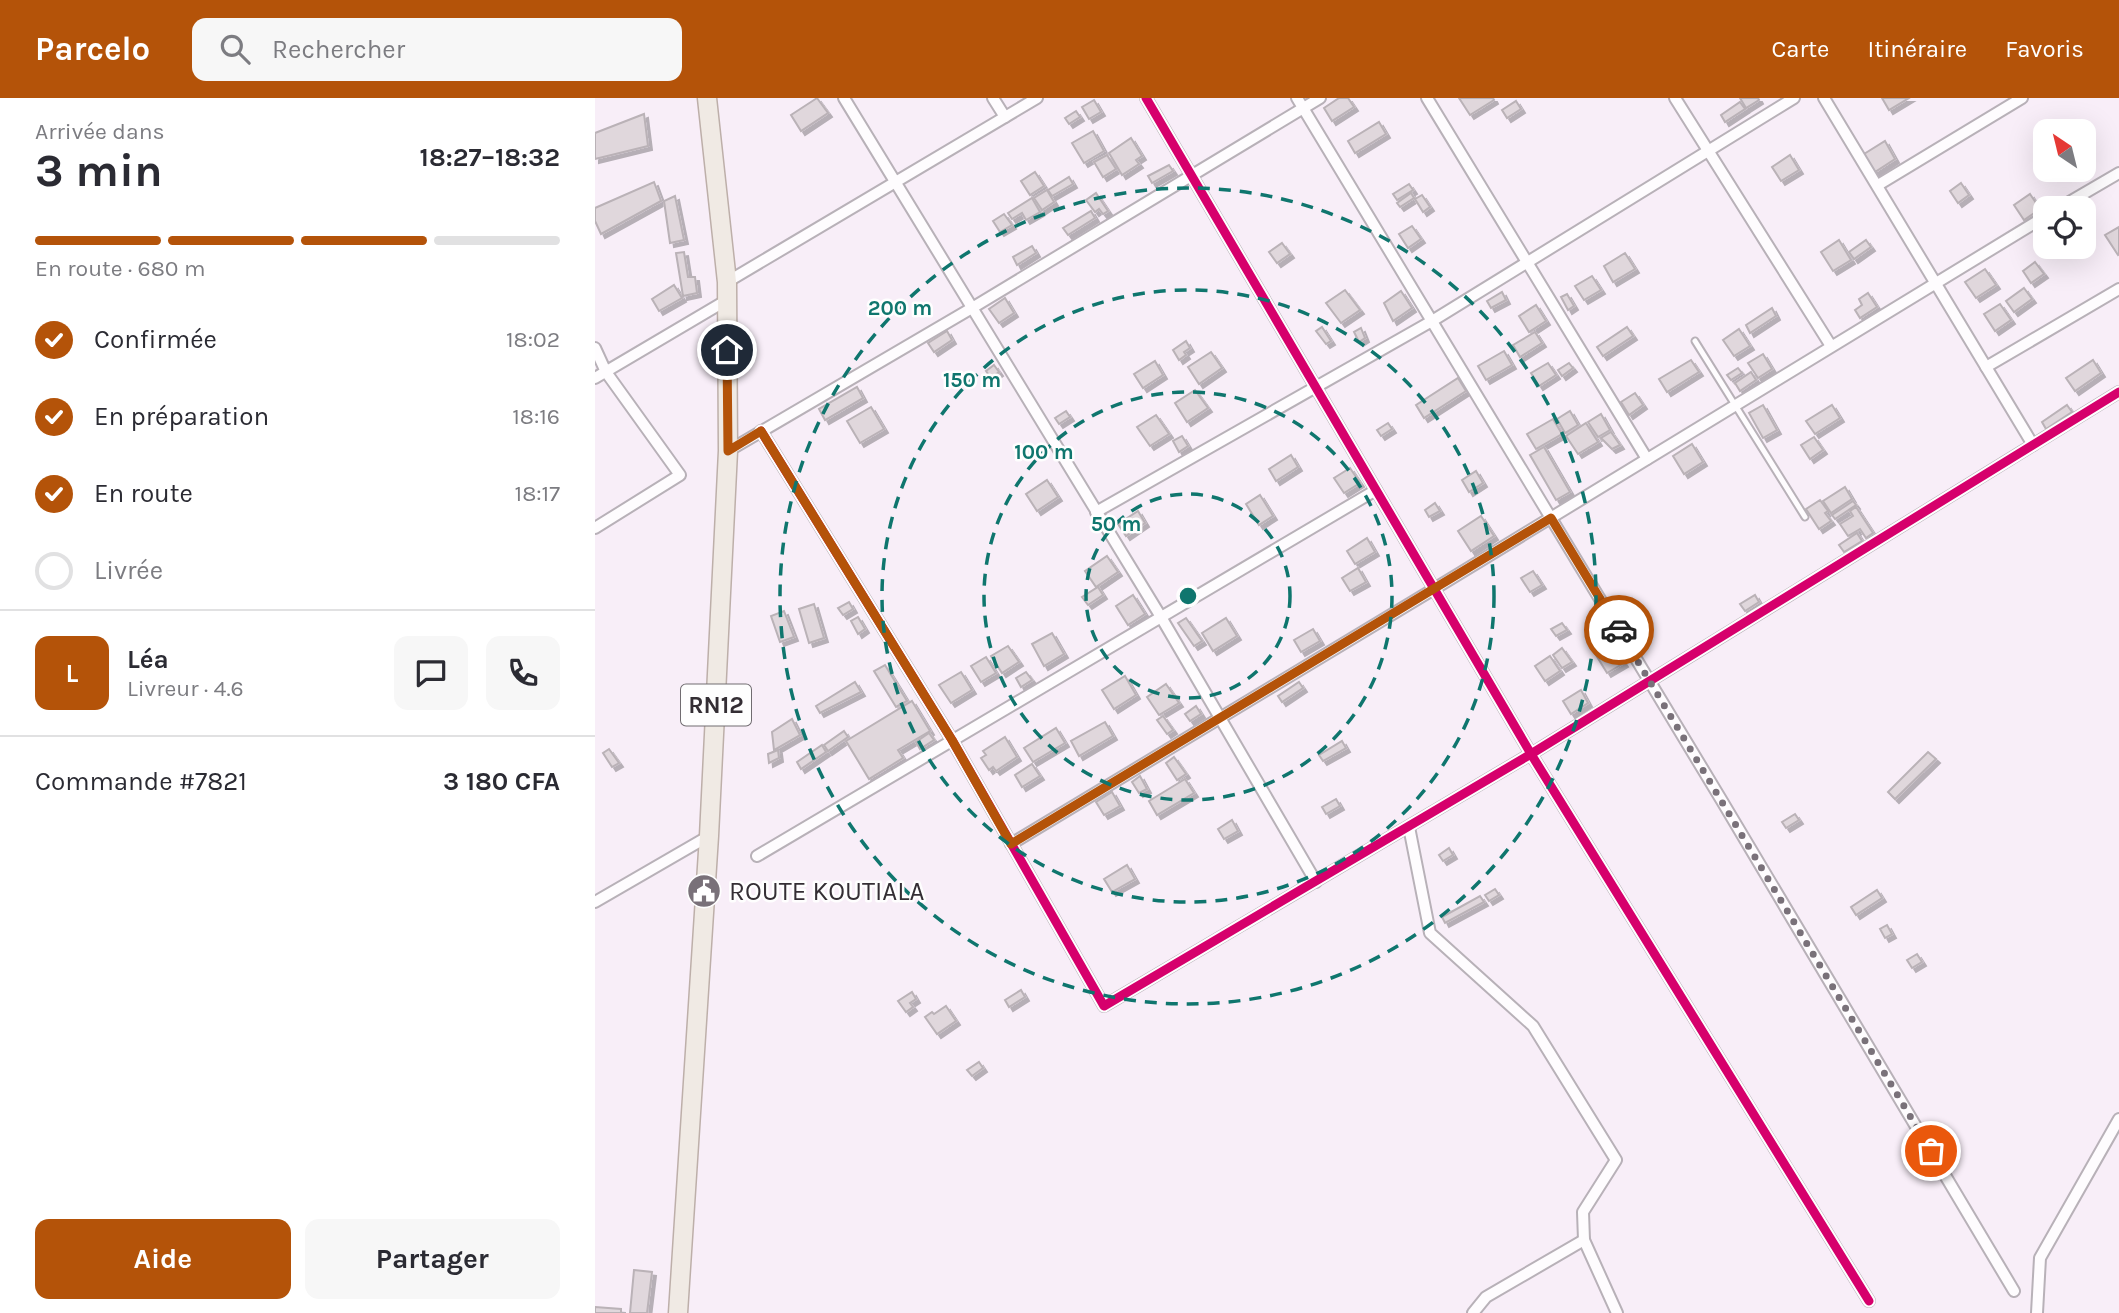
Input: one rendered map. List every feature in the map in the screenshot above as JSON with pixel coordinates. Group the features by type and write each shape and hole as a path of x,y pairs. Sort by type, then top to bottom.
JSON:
{"main road":[{"name":"RN12","path":"678,1313 709,836 728,451 727,291 707,98"}],"street":[{"path":"844,98 1161,617 1316,881"},
{"path":"993,98 1005,117"},
{"path":"595,378 895,182 1037,98"},
{"path":"1146,98 1531,754 1869,1301"},
{"path":"728,451 1191,176 1300,103 1320,98"},
{"path":"1427,98 1647,459"},
{"path":"1675,98 1831,346"},
{"path":"1096,512 1432,321 1794,98"},
{"path":"1823,98 2033,445"},
{"path":"1878,185 2022,98"},
{"path":"1300,103 1650,681 2014,1291"},
{"path":"2080,196 2119,173"},
{"path":"1011,844 2033,224"},
{"path":"1986,367 2119,289"},
{"path":"595,348 606,372 680,475 595,528"},
{"path":"761,431 952,740 1104,1006 1531,754 2119,392"},
{"path":"757,856 1376,490"},
{"path":"1409,827 1430,933 1533,1026 1616,1160 1583,1212 1584,1240 1617,1313"},
{"path":"595,902 709,836"},
{"path":"2037,1313 2041,1258 2119,1119"},
{"path":"1473,1313 1486,1297 1584,1240"}],"lane":[{"path":"1695,341 1805,517"}],"building":[{"path":"817,98 828,113 801,131 791,115"},
{"path":"1339,98 1348,98 1354,107 1332,121 1324,108"},
{"path":"1459,98 1493,98 1494,100 1470,115"},
{"path":"1740,98 1758,98 1759,100 1746,108"},
{"path":"1882,98 1909,98 1889,110"},
{"path":"1094,100 1101,112 1089,119 1082,107"},
{"path":"1516,101 1521,109 1507,118 1502,110"},
{"path":"1740,102 1745,109 1725,122 1721,115"},
{"path":"1076,111 1080,117 1069,124 1065,118"},
{"path":"644,114 648,146 595,159 595,133"},
{"path":"1379,122 1386,134 1355,153 1348,141"},
{"path":"1093,131 1104,151 1084,163 1072,143"},
{"path":"1131,138 1142,156 1136,160 1139,164 1122,175 1109,153"},
{"path":"1885,141 1895,159 1875,172 1864,154"},
{"path":"1107,155 1116,169 1103,177 1094,162"},
{"path":"1790,155 1799,170 1781,181 1772,167"},
{"path":"1169,165 1173,171 1152,183 1148,176"},
{"path":"1035,172 1044,186 1030,195 1021,181"},
{"path":"1069,177 1073,184 1052,196 1048,190"},
{"path":"654,182 661,201 601,234 595,221 595,208"},
{"path":"1961,183 1969,195 1958,203 1950,191"},
{"path":"1409,184 1413,190 1397,200 1393,194"},
{"path":"1047,190 1054,202 1042,210 1034,198"},
{"path":"1096,193 1108,211 1103,214 1099,209 1095,212 1086,200"},
{"path":"1411,193 1414,198 1400,207 1397,203"},
{"path":"2030,194 2033,198 2033,214 2024,220 2014,205"},
{"path":"1422,195 1430,207 1423,212 1415,199"},
{"path":"675,196 684,240 670,243 664,201"},
{"path":"1032,198 1040,212 1026,220 1022,213 1012,219 1008,213"},
{"path":"1091,211 1095,218 1068,235 1063,228"},
{"path":"1004,214 1012,225 1000,232 993,221"},
{"path":"1412,226 1421,239 1408,248 1399,234"},
{"path":"2119,227 2119,254 2118,255 2105,235"},
{"path":"1839,240 1851,260 1833,271 1821,252"},
{"path":"1866,240 1871,247 1854,259 1849,252"},
{"path":"1282,243 1290,254 1277,263 1269,252"},
{"path":"1032,246 1036,253 1017,265 1013,257"},
{"path":"684,252 688,277 695,277 697,293 683,296 676,253"},
{"path":"1625,253 1635,269 1613,282 1604,266"},
{"path":"2035,262 2044,274 2031,283 2023,271"},
{"path":"1985,269 1996,285 1976,298 1965,282"},
{"path":"1592,276 1601,290 1584,300 1575,286"},
{"path":"674,285 682,298 659,311 652,299"},
{"path":"2024,288 2032,299 2014,312 2006,301"},
{"path":"1345,290 1360,310 1341,323 1326,303"},
{"path":"1401,291 1412,308 1393,321 1384,303"},
{"path":"1502,292 1506,300 1491,308 1487,301"},
{"path":"1868,293 1877,307 1860,318 1855,310 1862,305 1859,299"},
{"path":"1567,294 1574,306 1568,310 1561,297"},
{"path":"1005,298 1014,313 999,323 989,309"},
{"path":"2000,304 2011,320 1995,331 1984,314"},
{"path":"1536,305 1546,321 1529,332 1519,316"},
{"path":"1772,308 1776,316 1750,333 1746,325"},
{"path":"1322,327 1331,341 1326,344 1316,331"},
{"path":"1627,327 1633,336 1603,356 1597,347"},
{"path":"1361,328 1365,338 1359,342 1354,332"},
{"path":"1739,329 1750,346 1734,356 1723,340"},
{"path":"947,331 952,340 934,352 928,343"},
{"path":"1535,332 1542,343 1520,357 1513,345"},
{"path":"1186,341 1190,348 1179,360 1173,350"},
{"path":"1504,351 1512,365 1486,380 1478,366"},
{"path":"1211,352 1222,368 1199,384 1188,367"},
{"path":"1763,354 1772,369 1758,378 1748,363"},
{"path":"1691,360 1699,372 1667,392 1659,379"},
{"path":"2093,360 2101,373 2075,391 2066,378"},
{"path":"1155,361 1163,375 1143,388 1134,374"},
{"path":"1548,363 1556,375 1539,386 1531,373"},
{"path":"1569,363 1573,368 1562,376 1558,370"},
{"path":"994,365 999,372 991,378 986,371"},
{"path":"1738,368 1742,373 1731,380 1727,375"},
{"path":"1751,372 1756,380 1740,391 1735,383"},
{"path":"1458,378 1466,391 1424,418 1416,405"},
{"path":"857,387 863,398 825,420 819,409"},
{"path":"1195,390 1208,408 1187,422 1175,403"},
{"path":"1635,393 1643,405 1629,415 1621,402"},
{"path":"1763,405 1777,430 1763,438 1749,413"},
{"path":"1832,405 1840,418 1815,434 1806,421"},
{"path":"2067,405 2072,412 2046,429 2042,422"},
{"path":"871,407 884,429 860,443 847,421"},
{"path":"1066,411 1070,417 1059,424 1055,418"},
{"path":"1570,411 1578,425 1565,433 1557,419"},
{"path":"1601,414 1610,430 1598,437 1588,422"},
{"path":"1156,415 1169,434 1150,446 1137,427"},
{"path":"1553,419 1562,434 1536,449 1527,434"},
{"path":"1388,423 1392,429 1381,436 1377,430"},
{"path":"1586,423 1598,442 1578,454 1566,436"},
{"path":"1611,432 1620,445 1612,449 1601,438"},
{"path":"1182,436 1188,446 1179,452 1173,441"},
{"path":"1814,437 1823,450 1810,459 1801,445"},
{"path":"1692,444 1703,462 1684,474 1673,456"},
{"path":"1544,447 1570,492 1556,500 1530,455"},
{"path":"1291,455 1298,467 1276,481 1269,469"},
{"path":"1350,468 1360,483 1344,493 1334,478"},
{"path":"1476,471 1483,483 1469,492 1462,480"},
{"path":"1047,480 1058,497 1037,511 1026,494"},
{"path":"1845,487 1852,499 1831,513 1823,501"},
{"path":"1260,495 1273,516 1259,525 1246,504"},
{"path":"1820,500 1831,521 1819,529 1806,509"},
{"path":"1853,501 1856,505 1835,519 1832,515"},
{"path":"1435,503 1440,511 1429,517 1425,510"},
{"path":"1856,507 1873,533 1866,538 1860,529 1848,536 1840,524 1853,516 1850,511"},
{"path":"1138,511 1145,523 1126,536 1118,524"},
{"path":"1481,516 1494,536 1471,551 1458,531"},
{"path":"1857,533 1862,541 1844,552 1839,545"},
{"path":"1367,538 1375,552 1355,564 1347,551"},
{"path":"1107,556 1118,572 1096,587 1085,571"},
{"path":"1358,568 1366,582 1350,591 1342,578"},
{"path":"1533,571 1542,585 1530,592 1521,578"},
{"path":"1098,587 1103,595 1088,605 1082,597"},
{"path":"1133,595 1145,614 1128,625 1116,606"},
{"path":"1755,595 1759,602 1745,611 1740,604"},
{"path":"849,602 853,609 843,615 838,608"},
{"path":"814,604 824,638 809,643 799,609"},
{"path":"784,611 794,637 780,642 771,616"},
{"path":"858,617 865,629 858,634 851,621"},
{"path":"1186,618 1202,641 1194,646 1178,623"},
{"path":"1226,618 1237,636 1213,651 1202,633"},
{"path":"1562,623 1567,630 1556,636 1551,629"},
{"path":"1313,629 1320,641 1301,652 1294,640"},
{"path":"1052,633 1064,654 1044,666 1032,644"},
{"path":"1612,645 1624,663 1607,673 1596,655"},
{"path":"1008,646 1019,662 1002,673 991,656"},
{"path":"1562,648 1572,662 1562,668 1553,655"},
{"path":"1550,656 1560,671 1545,681 1535,666"},
{"path":"986,657 996,673 981,682 971,666"},
{"path":"885,665 907,701 896,707 874,671"},
{"path":"961,672 972,690 951,703 939,685"},
{"path":"1026,672 1032,680 1021,687 1016,678"},
{"path":"1125,676 1136,695 1114,709 1102,690"},
{"path":"855,682 861,692 820,713 816,706"},
{"path":"1299,682 1303,688 1282,702 1278,696"},
{"path":"1166,684 1179,703 1159,715 1147,697"},
{"path":"1581,690 1588,703 1571,714 1563,701"},
{"path":"912,701 930,731 898,750 903,758 869,779 846,741"},
{"path":"1196,706 1201,714 1190,721 1185,714"},
{"path":"1163,716 1173,730 1167,734 1157,720"},
{"path":"792,719 800,735 774,750 772,732"},
{"path":"1105,722 1113,736 1079,756 1071,741"},
{"path":"1056,728 1065,743 1033,762 1024,748"},
{"path":"844,731 848,737 828,751 824,745"},
{"path":"929,733 934,740 920,749 916,742"},
{"path":"1005,737 1017,757 996,771 993,767 989,770 981,758 986,755 983,751"},
{"path":"1342,741 1346,748 1323,761 1319,755"},
{"path":"822,745 826,752 801,769 797,762"},
{"path":"609,749 619,763 612,767 603,753"},
{"path":"778,750 779,758 769,763 768,754"},
{"path":"1928,752 1936,759 1895,799 1888,792"},
{"path":"1174,757 1186,774 1177,780 1166,763"},
{"path":"1032,764 1040,776 1022,787 1015,775"},
{"path":"1140,776 1147,789 1139,793 1132,782"},
{"path":"1185,779 1194,793 1157,815 1149,801"},
{"path":"1112,792 1120,806 1104,815 1096,802"},
{"path":"1336,799 1340,806 1326,814 1322,807"},
{"path":"1795,814 1799,820 1786,828 1782,822"},
{"path":"1232,820 1238,831 1224,839 1218,829"},
{"path":"1449,848 1453,855 1443,861 1439,855"},
{"path":"1127,865 1135,879 1112,892 1104,879"},
{"path":"1495,889 1499,895 1489,901 1485,895"},
{"path":"1877,890 1882,898 1856,915 1851,907"},
{"path":"1480,896 1484,902 1445,923 1442,917"},
{"path":"1887,925 1892,934 1885,938 1880,929"},
{"path":"1917,954 1922,962 1912,968 1907,960"},
{"path":"1021,990 1025,997 1009,1007 1005,1000"},
{"path":"912,992 916,999 910,1003 913,1007 906,1012 898,1001"},
{"path":"946,1006 956,1021 937,1034 925,1017"},
{"path":"979,1062 983,1068 972,1076 967,1070"},
{"path":"634,1270 652,1272 647,1313 630,1313"},
{"path":"595,1307 621,1309 621,1313 595,1313"}],"cycle path":[{"path":"1146,98 1531,754 1869,1301"},
{"path":"761,431 952,740 1104,1006 1531,754 2119,392"}],"way so far":[{"path":"1619,630 1931,1151"}],"place":[{"name":"ROUTE KOUTIALA","path":"704,891"}],"route":[{"path":"727,350 728,451 761,431 952,740 1011,844 1551,518 1619,630"}]}
